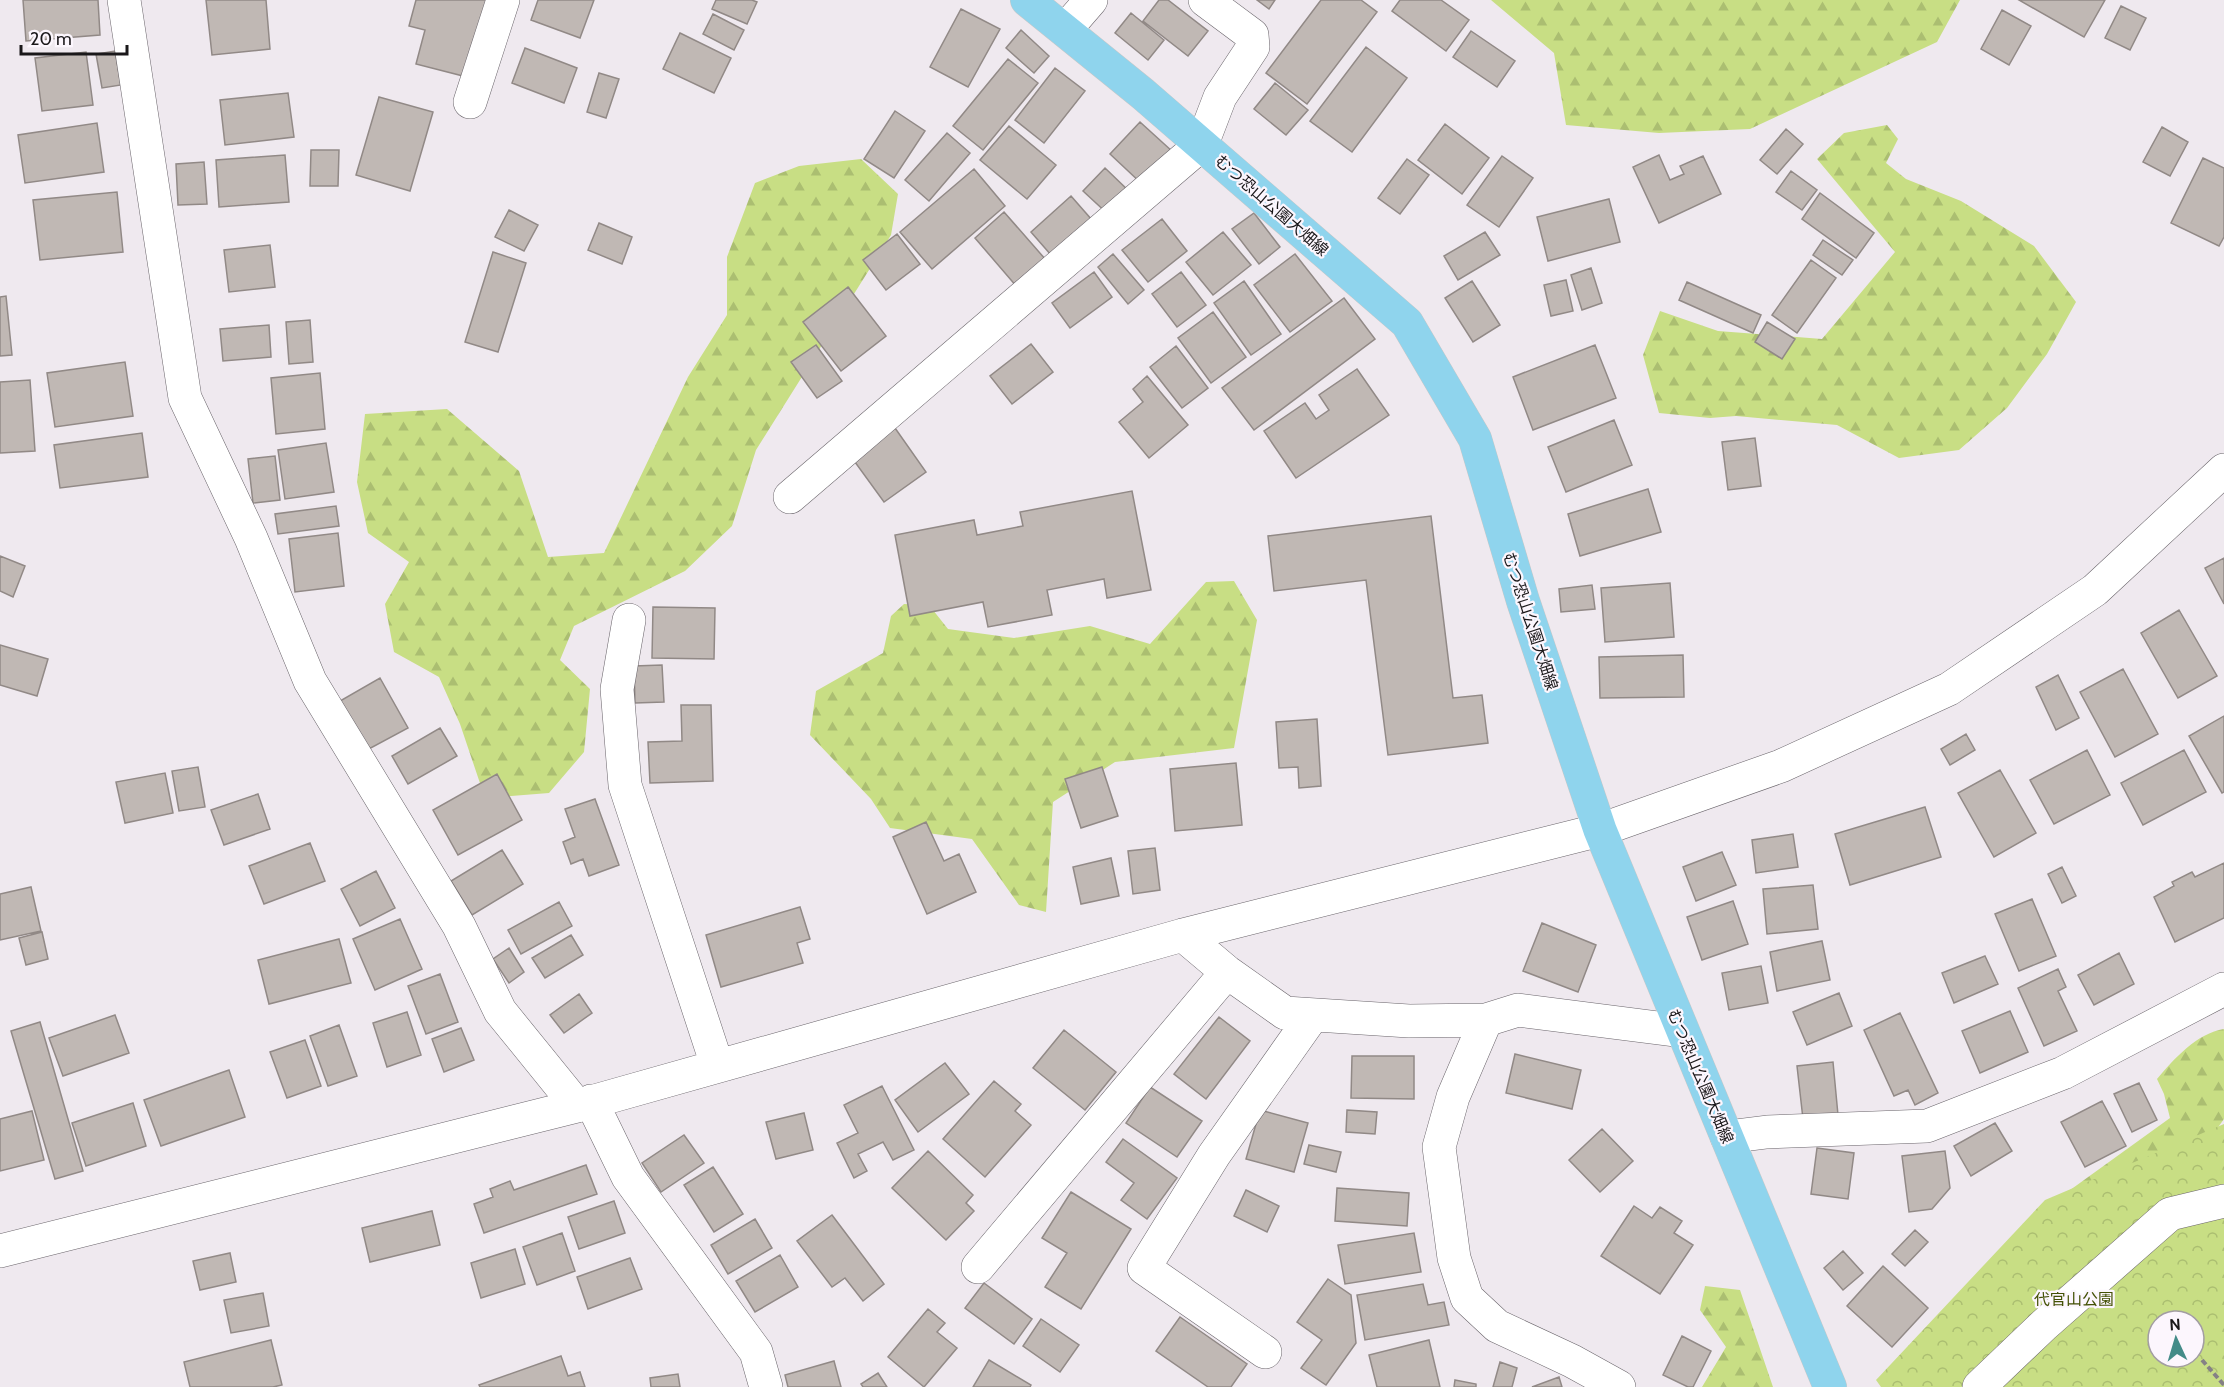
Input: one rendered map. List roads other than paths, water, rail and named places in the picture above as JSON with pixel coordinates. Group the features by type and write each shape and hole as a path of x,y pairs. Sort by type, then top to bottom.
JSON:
{"main road":[{"name":"むつ恐山公園大畑線","path":"1028,0 1202,144 1407,323 1475,438 1523,601 1600,830 1830,1387"}],"street":[{"path":"124,0 185,398 251,538 310,681 459,926 500,1011 584,1103 628,1177 756,1352 766,1387"},
{"path":"470,102 503,0"},
{"path":"1065,30 1091,0"},
{"path":"790,496 1202,144 1220,97 1253,47 1252,36 1205,0"},
{"path":"0,1251 584,1103 1182,935 1600,830 1781,766 1949,689 2095,591 2219,483"},
{"path":"629,620 616,689 625,785 717,1065"},
{"path":"1182,935 1227,972 1284,1013 1409,1021 1486,1020 1518,1010 1682,1031"},
{"path":"978,1266 1227,972"},
{"path":"1727,1137 1767,1132 1927,1126 2063,1073 2224,988"},
{"path":"1265,1352 1144,1268 1214,1155 1312,1015"},
{"path":"1486,1020 1453,1097 1439,1147 1454,1258 1467,1298 1497,1326 1572,1361 1619,1387"},
{"path":"1979,1387 2044,1325 2170,1214 2224,1201"}],"park label":[{"name":"代官山公園","path":"2074,1299"}]}
